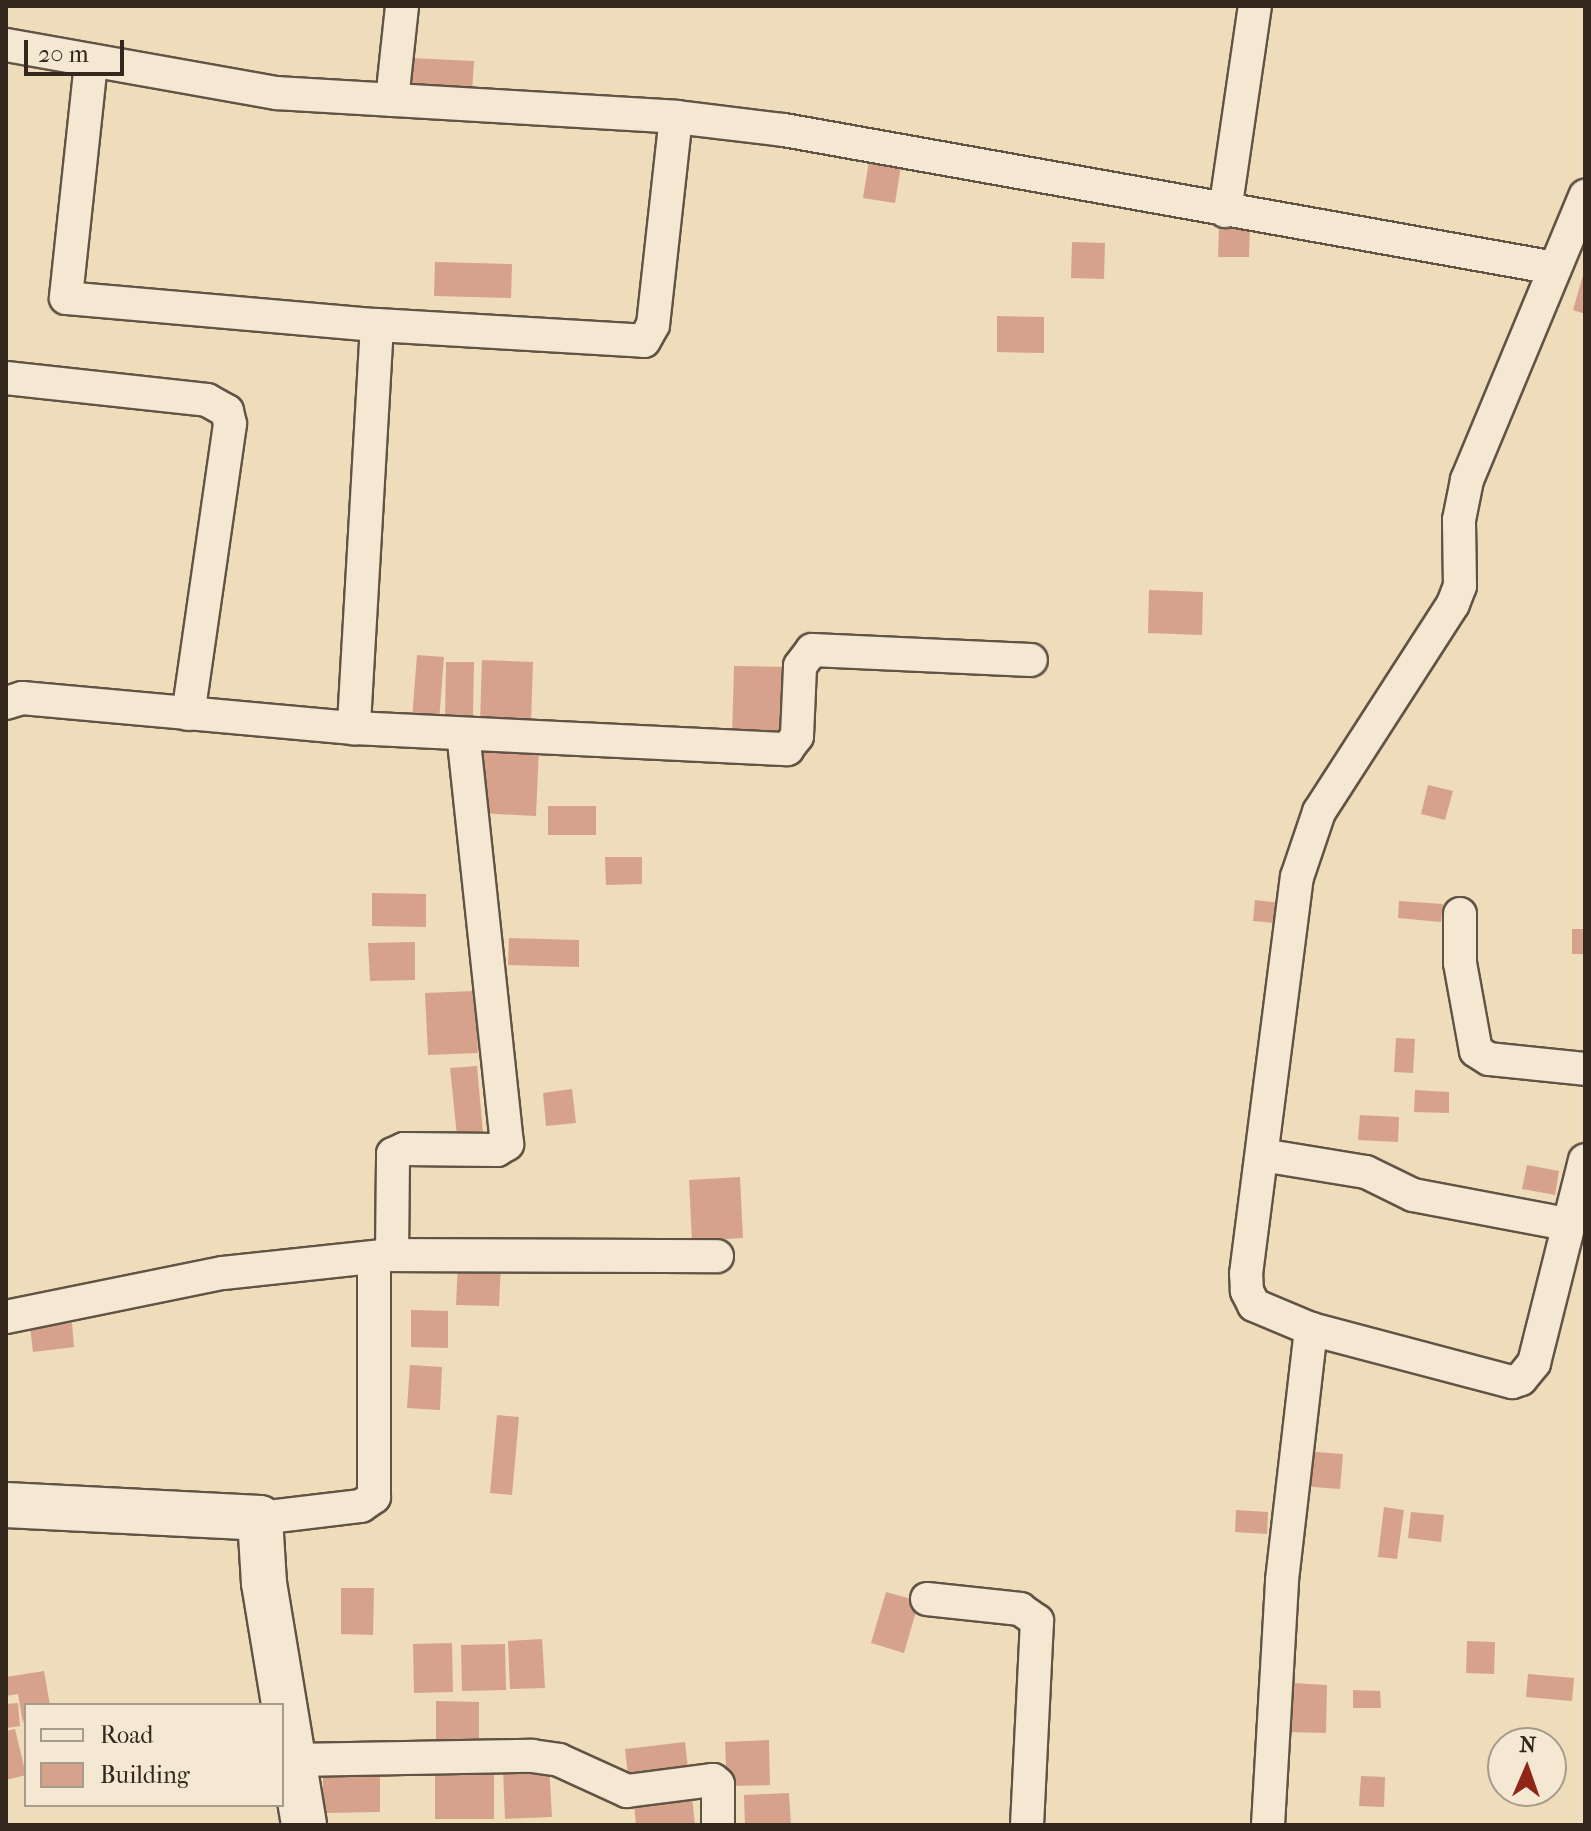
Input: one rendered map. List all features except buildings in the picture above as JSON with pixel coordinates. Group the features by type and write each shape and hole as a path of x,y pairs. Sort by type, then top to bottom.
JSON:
{"street":[{"path":"392,100 402,6"},
{"path":"1225,211 1255,6"},
{"path":"6,45 91,63 276,93 676,117 784,130 1555,268"},
{"path":"91,63 66,298 377,325 644,341 651,334 676,117"},
{"path":"1585,196 1467,480 1459,520 1460,586 1453,604 1319,812 1303,851 1247,1291 1254,1305 1311,1329 1512,1382 1521,1379 1534,1363 1566,1224 1585,1160"},
{"path":"354,728 377,325"},
{"path":"6,378 207,400 227,411 230,424 188,714"},
{"path":"6,703 22,698 354,728 787,749 797,736 800,666 812,650 1031,660"},
{"path":"6,1505 260,1518 361,1506 374,1497 383,1256 393,1154 404,1149 497,1150 507,1144 463,734"},
{"path":"1460,914 1460,963 1476,1051 1489,1059 1585,1069"},
{"path":"1262,1155 1366,1172 1413,1195 1566,1224"},
{"path":"6,1317 223,1273 383,1256 717,1256"},
{"path":"1268,1825 1282,1580 1311,1329"},
{"path":"260,1518 264,1583 304,1825"},
{"path":"927,1599 1020,1609 1037,1621 1027,1825"},
{"path":"294,1760 546,1757 627,1791 708,1779 718,1784 718,1825"}]}
